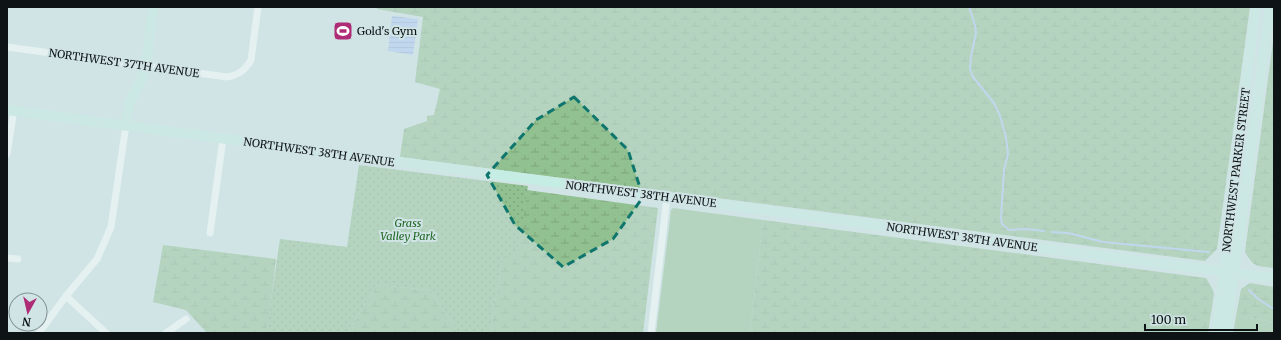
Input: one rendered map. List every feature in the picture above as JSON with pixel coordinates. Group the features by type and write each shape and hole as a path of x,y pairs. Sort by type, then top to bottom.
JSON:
{"street":[{"path":"39,333 66,296 97,259 111,227 129,104 146,66 153,7"},
{"name":"NORTHWEST 37TH AVENUE","path":"7,47 146,66 235,76 241,72 251,60 258,7"},
{"name":"NORTHWEST PARKER STREET","path":"1226,333 1233,205 1231,193 1256,7"},
{"name":"NORTHWEST PARKER STREET","path":"1216,333 1229,272 1270,7"},
{"path":"7,154 10,110"},
{"name":"NORTHWEST 38TH AVENUE","path":"10,110 1274,278"},
{"path":"210,233 223,139"},
{"path":"651,333 667,197"},
{"path":"7,258 18,259"},
{"path":"66,296 106,333"},
{"path":"166,333 186,319"}],"highlighted area":[{"path":"574,97 628,150 643,197 613,239 563,267 515,225 487,175 536,120"}],"green space":[{"path":"377,7 1250,7 1217,249 1205,261 400,157 404,129 427,121 427,116 434,115 440,89 415,82 423,17 377,9"},
{"path":"1274,34 1274,268 1254,264 1245,252"},
{"name":"Grass Valley Park","path":"359,165 528,186 517,256 503,256 490,331 484,333 458,333 431,290 377,285 347,333 266,333 280,239 347,247"},
{"path":"527,190 658,208 643,333 484,333 490,331 503,256 517,255"},
{"path":"673,208 763,220 750,333 656,333 671,210"},
{"path":"763,220 1206,278 1214,294 1208,333 750,333"},
{"path":"163,245 276,259 267,333 207,333 186,310 153,302"},
{"path":"1250,283 1274,287 1274,322 1236,316 1241,289"},
{"path":"377,285 431,290 458,333 347,333"},
{"path":"1236,316 1274,322 1274,333 1233,333"}],"water":[{"path":"392,16 418,19 413,55 388,51"}],"waterway":[{"path":"969,7 976,33 970,69 973,77 994,103 1000,116 1006,137 1008,154 1004,170 1001,218 1002,224 1009,230 1026,229 1044,231"},
{"path":"1052,232 1068,233 1103,242 1209,252"},
{"path":"1249,290 1258,299 1274,309"}],"place":[{"name":"Gold's Gym","path":"343,31"}]}
